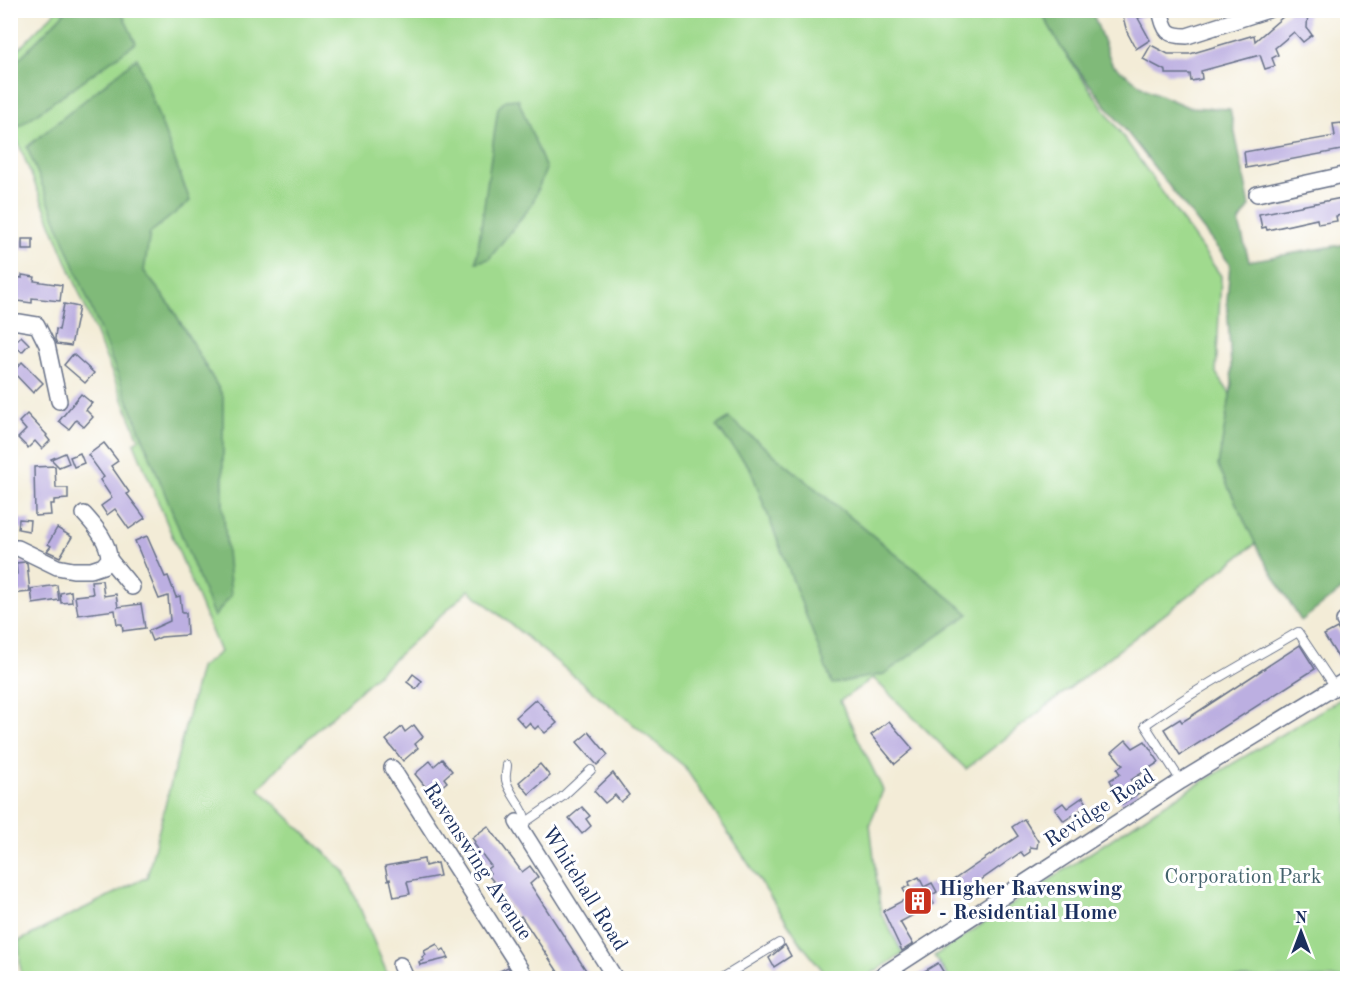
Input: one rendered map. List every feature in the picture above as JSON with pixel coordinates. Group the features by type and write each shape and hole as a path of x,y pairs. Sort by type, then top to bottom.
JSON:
{"street":[{"path":"1160,10 1165,29 1173,36 1187,36 1268,10"},
{"path":"1257,194 1347,174"},
{"path":"10,322 37,325 47,345 59,401"},
{"path":"84,514 97,529 109,553 109,559 132,587"},
{"path":"10,548 18,548 57,567 73,570 91,570 103,566 109,559"},
{"name":"Revidge Road","path":"878,978 1181,781 1341,683"},
{"name":"Ravenswing Avenue","path":"392,768 526,978"},
{"name":"Whitehall Road","path":"521,825 615,978"}],"lane":[{"path":"1181,781 1145,725 1193,693 1298,632 1341,683"},
{"path":"507,765 506,780 511,794 525,816 521,825"},
{"path":"521,825 562,797 591,770"},
{"path":"722,978 779,943"}],"green space":[{"path":"56,11 1041,11 1062,49 1221,276 1216,373 1305,505 966,769 873,678 840,701 883,790 870,824 879,900 881,913 903,954 864,978 829,978 802,945 684,766 469,590 290,755 259,789 345,872 389,978 21,978 19,941 147,877 200,668 220,652 134,443 139,439 11,125 11,57"},
{"path":"66,11 121,11 136,43 18,127 11,105 11,67"},
{"path":"1041,11 1092,11 1112,64 1146,89 1188,107 1230,109 1250,206 1239,223 1249,261 1347,244 1347,586 1301,621 1260,553 1218,466 1232,384 1227,301 1230,264 1062,49"},
{"path":"137,58 190,201 150,233 144,271 171,306 223,396 223,507 231,595 214,617 27,147"},
{"path":"518,99 546,169 532,204 489,259 476,262 498,108 506,100"},
{"path":"729,418 969,614 884,674 832,684 750,468 716,426"},
{"name":"Corporation Park","path":"1347,695 1347,978 949,978 934,956 1157,809"}],"building":[{"path":"1121,10 1150,10 1151,14 1138,18 1150,40 1136,49 1127,32"},
{"path":"1291,10 1308,10 1307,28 1312,35 1303,42 1294,32 1275,48 1278,55 1272,58 1275,66 1265,69 1260,55 1201,71 1202,79 1191,81 1190,74 1166,74 1166,71 1143,59 1151,45 1168,54 1190,54 1254,35 1255,41"},
{"path":"1342,123 1344,134 1347,133 1347,149 1246,168 1244,152 1335,136 1333,124"},
{"path":"1347,197 1347,214 1336,216 1337,221 1318,224 1317,219 1267,230 1266,227 1262,228 1259,214"},
{"path":"22,239 33,239 33,250 22,250"},
{"path":"22,275 35,277 34,281 62,285 60,301 32,298 32,303 10,300 10,276 22,278"},
{"path":"64,304 79,307 71,346 57,344 55,339"},
{"path":"21,336 29,344 22,352 13,344"},
{"path":"73,354 94,373 85,383 64,365"},
{"path":"22,362 43,383 33,393 13,372"},
{"path":"81,394 92,403 86,410 93,417 84,427 76,420 69,429 59,421"},
{"path":"27,414 50,441 42,449 35,441 28,448 18,438 26,430 19,422"},
{"path":"104,443 118,461 111,466 129,492 127,494 145,518 129,529 115,509 107,515 101,506 112,498 100,480 104,477 88,455"},
{"path":"65,453 69,463 59,467 51,459"},
{"path":"80,453 84,463 74,467 70,457"},
{"path":"55,466 56,488 68,488 68,499 54,500 54,504 50,504 51,515 35,516 34,467"},
{"path":"19,519 30,520 29,531 18,529"},
{"path":"57,528 72,537 60,557 47,551 51,546 48,544"},
{"path":"147,536 176,597 180,596 182,613 186,613 187,635 161,637 152,641 148,631 170,621 168,596 159,599 135,541"},
{"path":"16,563 27,563 30,592 10,594 12,575 17,574"},
{"path":"102,580 104,596 116,594 118,607 141,604 145,628 123,631 122,624 117,624 115,610 78,615 75,596 93,594 91,581"},
{"path":"57,585 59,600 33,604 31,589"},
{"path":"71,591 72,602 61,603 60,593"},
{"path":"1337,628 1347,644 1346,670 1324,635"},
{"path":"1300,645 1315,669 1180,755 1164,729 1180,719 1182,722"},
{"path":"413,674 422,681 416,689 407,682"},
{"path":"536,699 557,723 545,733 538,726 535,729 529,723 525,727 516,717"},
{"path":"889,721 913,749 895,764 871,735"},
{"path":"414,725 423,737 415,744 418,748 403,761 386,740 402,727 405,732"},
{"path":"589,732 608,755 597,765 577,742"},
{"path":"1126,740 1133,748 1145,741 1159,762 1131,780 1139,793 1122,804 1110,780 1120,774 1117,769 1123,765 1112,752"},
{"path":"442,759 452,771 444,778 447,782 432,795 415,774 430,761 434,766"},
{"path":"540,764 550,776 529,794 519,782"},
{"path":"613,773 629,795 621,802 615,795 605,803 594,791"},
{"path":"1083,797 1088,805 1064,821 1055,809 1063,803 1067,808"},
{"path":"582,807 590,816 586,819 591,826 582,834 569,818"},
{"path":"1024,819 1038,841 1037,848 1030,847 1030,852 1024,856 1021,852 968,889 966,887 959,892 952,881 1018,836 1012,827"},
{"path":"488,826 522,872 530,866 538,877 530,884 591,978 573,978 570,974 562,978 521,916 518,918 502,895 504,894 488,875 490,873 487,869 491,866 472,838"},
{"path":"424,859 425,866 437,863 440,876 407,882 410,894 394,897 385,866"},
{"name":"Higher Ravenswing - Residential Home","path":"919,877 924,887 932,883 937,892 930,896 934,904 900,922 913,944 902,951 883,911 908,898 903,889 910,885 909,882"},
{"path":"437,944 441,951 444,949 449,958 420,965 419,962 424,960 422,957 426,955 424,951"},
{"path":"785,945 791,956 774,967 769,958"},
{"path":"938,963 947,978 913,978"},
{"path":"508,967 513,976 486,978"}],"place":[{"name":"Higher Ravenswing - Residential Home","path":"918,901"}]}
